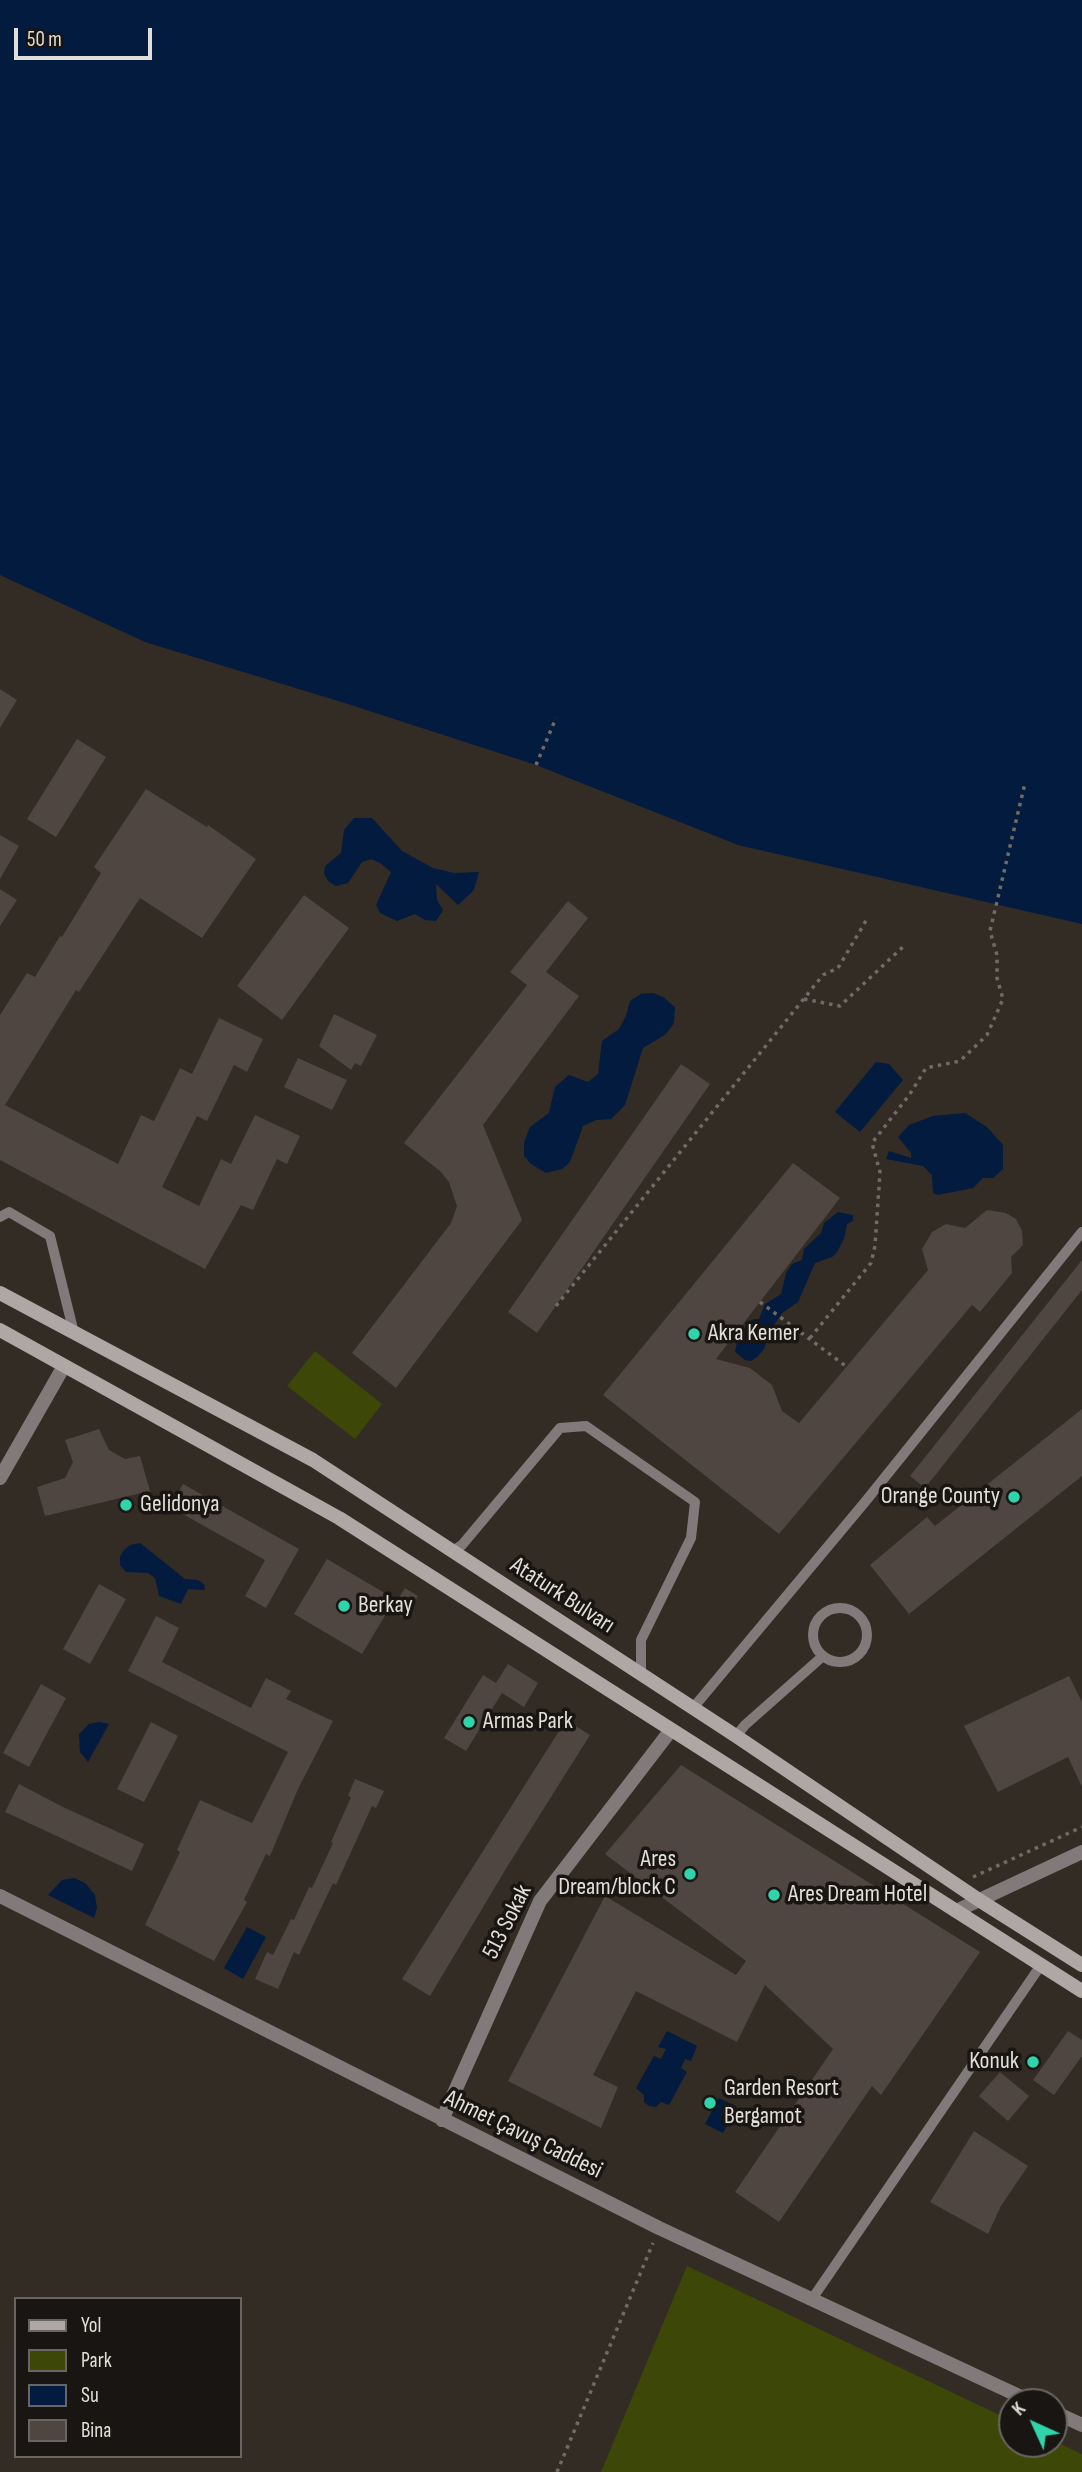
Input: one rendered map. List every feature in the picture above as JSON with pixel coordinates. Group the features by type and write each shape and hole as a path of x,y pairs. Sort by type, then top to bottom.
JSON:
{"main road":[{"name":"Ataturk Bulvarı","path":"0,1293 313,1460 736,1736 979,1900 1082,1965"},
{"path":"0,1330 339,1518 1082,1991"}],"street":[{"path":"0,1478 64,1366"},
{"name":"513 Sokak","path":"442,2120 540,1901 671,1730"},
{"path":"956,1911 1082,1852"},
{"name":"Ahmet Çavuş Caddesi","path":"0,1896 659,2228 1002,2388"}],"lane":[{"path":"0,1217 9,1212 50,1236 74,1333"},
{"path":"693,1708 856,1512 1082,1232"},
{"path":"453,1551 462,1545 560,1428 586,1426 695,1502 691,1538 641,1640 641,1674"},
{"path":"842,1609 860,1617 867,1634 860,1654 843,1662 832,1661 823,1656 814,1641 813,1632 819,1619 827,1612 842,1609"},
{"path":"736,1736 823,1656"},
{"path":"812,2299 1041,1965"}],"path":[{"path":"536,765 556,718"},
{"path":"810,1338 871,1263 875,1246 880,1172 872,1143 926,1069 960,1062 987,1035 1003,999 997,978 997,955 990,930 1025,783"},
{"path":"556,1306 823,975 838,968 867,919"},
{"path":"804,999 840,1006 906,944"},
{"path":"760,1302 847,1367"},
{"path":"968,1880 1082,1827"},
{"path":"557,2472 659,2228"}],"green space":[{"path":"315,1351 382,1404 355,1439 287,1386"},
{"path":"687,2266 998,2414 998,2458 1068,2458 1068,2448 1082,2454 1082,2472 601,2472"}],"water":[{"path":"0,0 1082,0 1082,924 738,845 536,765 145,642 0,575"},
{"path":"354,818 372,818 402,851 433,868 454,873 479,872 474,890 458,905 436,884 437,900 443,910 436,921 425,920 415,914 397,921 380,913 376,905 391,872 380,863 371,859 362,862 348,883 336,886 328,881 324,874 325,866 341,853 344,830"},
{"path":"653,993 675,1007 674,1023 666,1034 643,1048 625,1105 611,1119 596,1120 583,1126 570,1162 562,1169 546,1173 531,1164 524,1156 524,1142 530,1127 549,1113 555,1087 569,1075 588,1082 598,1074 602,1041 619,1029 630,1001 641,994"},
{"path":"876,1062 889,1064 903,1080 860,1132 835,1112"},
{"path":"965,1113 987,1127 1003,1145 1003,1169 993,1178 983,1178 973,1188 938,1195 933,1193 932,1175 923,1166 886,1159 889,1151 911,1158 911,1153 898,1137 909,1125 933,1116"},
{"path":"838,1212 853,1215 853,1221 847,1224 844,1239 837,1252 832,1257 815,1263 798,1302 782,1313 772,1328 764,1349 757,1357 751,1361 745,1360 735,1352 737,1342 746,1335 753,1319 759,1319 765,1304 781,1294 786,1273 792,1264 802,1260 804,1249 821,1233 824,1223"},
{"path":"140,1543 185,1579 198,1580 204,1584 205,1590 188,1589 181,1604 159,1596 155,1578 148,1573 126,1572 120,1565 123,1551 130,1545"},
{"path":"89,1724 109,1724 88,1762 80,1752 79,1734"},
{"path":"74,1878 85,1883 95,1895 97,1908 94,1918 48,1895 62,1880"},
{"path":"247,1927 266,1937 243,1979 224,1968"},
{"path":"667,2031 697,2046 691,2061 685,2059 681,2068 687,2072 669,2105 661,2102 656,2107 649,2106 644,2102 644,2095 636,2088 654,2056 661,2059 666,2049 658,2047"},
{"path":"719,2098 737,2107 723,2133 705,2124"}],"building":[{"path":"0,689 17,700 0,728"},
{"path":"77,739 106,757 56,837 27,819"},
{"path":"146,789 207,827 208,825 256,859 202,938 140,898 79,992 76,990 5,1105 118,1164 141,1115 154,1121 180,1068 192,1074 219,1018 263,1039 247,1072 234,1065 207,1121 197,1116 162,1187 199,1206 221,1159 231,1164 255,1115 300,1136 287,1164 277,1159 253,1210 241,1205 205,1269 0,1160 0,1015 27,973 35,977 60,936 62,937 101,873 94,867"},
{"path":"0,835 19,846 0,879"},
{"path":"0,889 17,900 0,926"},
{"path":"304,895 349,928 282,1020 237,986"},
{"path":"568,901 588,918 546,972 579,996 483,1125 522,1220 396,1388 352,1353 451,1223 457,1206 449,1182 440,1171 404,1143 527,985 510,972"},
{"path":"334,1014 377,1035 361,1066 355,1063 351,1070 319,1046"},
{"path":"298,1058 347,1080 332,1110 284,1087"},
{"path":"681,1064 710,1084 537,1333 508,1312"},
{"name":"Akra Kemer","path":"793,1163 840,1198 716,1359 750,1368 772,1385 782,1411 799,1423 928,1270 922,1249 932,1232 946,1224 965,1228 987,1210 1006,1213 1016,1219 1022,1231 1023,1245 1011,1257 1012,1273 980,1312 972,1305 779,1534 603,1395"},
{"path":"1082,1260 1082,1290 925,1488 910,1476"},
{"name":"Orange County","path":"1082,1409 1082,1476 909,1614 870,1565 927,1517 935,1526"},
{"path":"99,1429 109,1450 125,1459 140,1456 150,1491 45,1516 37,1487 65,1478 73,1462 65,1440"},
{"path":"183,1484 299,1549 266,1608 245,1596 265,1560 170,1507"},
{"name":"Berkay","path":"327,1559 395,1599 362,1654 294,1614"},
{"path":"99,1584 126,1599 90,1664 63,1649"},
{"path":"405,1588 418,1596 405,1619 391,1610"},
{"path":"156,1616 179,1628 162,1662 251,1708 266,1678 291,1691 286,1699 333,1721 298,1789 270,1856 266,1854 244,1900 247,1902 214,1961 145,1925 180,1852 177,1850 200,1800 252,1823 288,1752 128,1671"},
{"name":"Armas Park","path":"508,1664 538,1683 524,1707 502,1693 466,1751 444,1738 483,1675 496,1683"},
{"path":"1069,1676 1082,1702 1082,1787 1068,1757 998,1792 964,1726"},
{"path":"41,1684 66,1698 29,1767 3,1753"},
{"path":"566,1720 590,1735 430,1996 402,1979"},
{"path":"151,1722 178,1736 144,1802 117,1789"},
{"name":"Ares Dream Hotel","path":"681,1765 980,1952 881,2095 872,2086 779,2222 735,2192 833,2049 765,1985 737,2042 636,1991 593,2075 618,2087 601,2128 508,2081 605,1896 736,1975 746,1961 605,1854"},
{"path":"355,1779 384,1791 376,1808 372,1806 336,1885 333,1883 299,1955 294,1952 278,1989 255,1979 267,1952 273,1955 291,1919 294,1920 309,1887 312,1888 333,1843 331,1842 351,1797 348,1796"},
{"path":"19,1784 144,1844 132,1871 5,1812"},
{"path":"1068,2031 1082,2040 1082,2056 1054,2095 1033,2080"},
{"path":"1000,2072 1029,2096 1008,2121 979,2096"},
{"path":"974,2131 1028,2166 1001,2206 988,2234 930,2202"}],"place":[{"name":"Akra Kemer","path":"694,1334"},
{"name":"Orange County","path":"1014,1497"},
{"name":"Gelidonya","path":"126,1505"},
{"name":"Berkay","path":"344,1606"},
{"name":"Armas Park","path":"469,1722"},
{"name":"Ares Dream/block C","path":"690,1874"},
{"name":"Ares Dream Hotel","path":"774,1895"},
{"name":"Konuk","path":"1033,2062"},
{"name":"Garden Resort Bergamot","path":"710,2103"}]}
